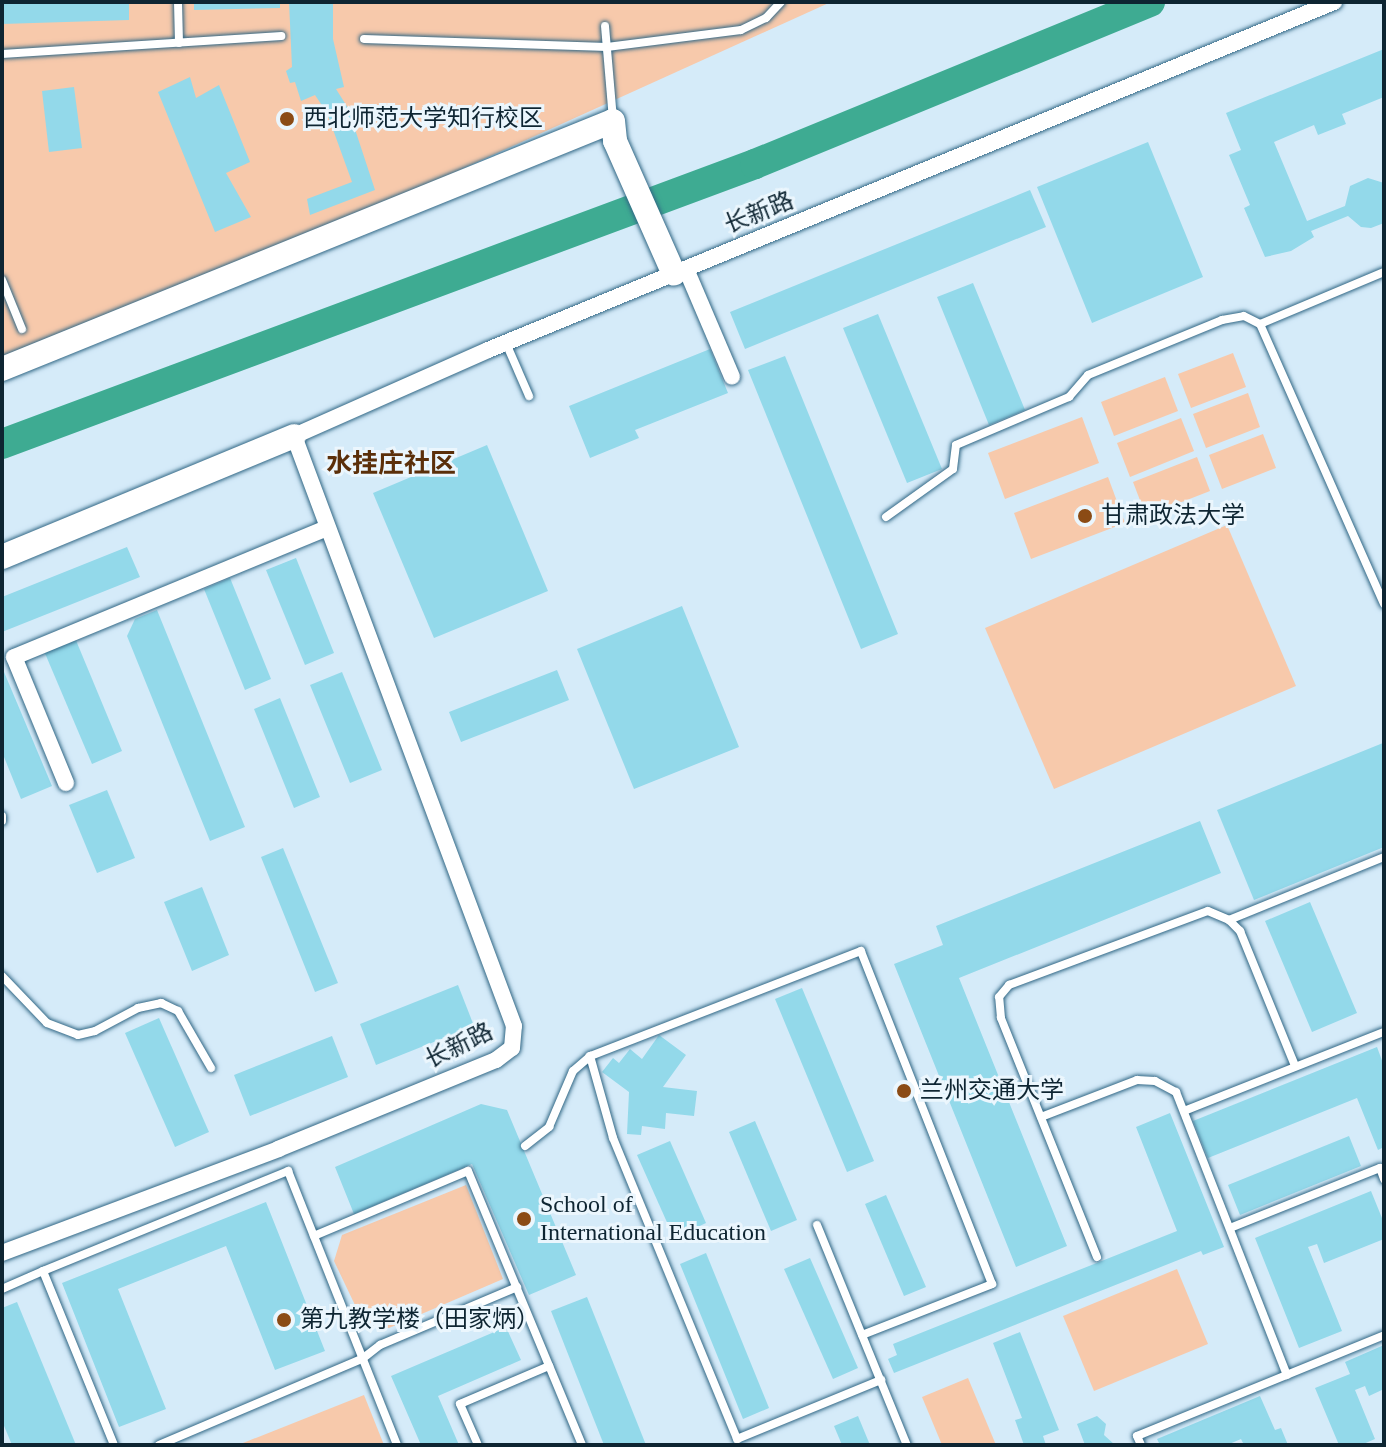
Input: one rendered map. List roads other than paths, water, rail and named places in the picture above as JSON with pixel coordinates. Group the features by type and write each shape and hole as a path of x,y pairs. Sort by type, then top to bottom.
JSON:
{"street":[{"name":"长新路","path":"2,1253 278,1149 496,1060 512,1048 514,1026 294,436 506,343 1334,2"},
{"path":"2,369 613,121 615,141 651,221 680,271 732,377"},
{"path":"2,557 294,436"},
{"path":"66,783 14,657 327,528"}],"lane":[{"path":"178,2 179,43"},
{"path":"364,39 607,47 741,30 766,18 781,2"},
{"path":"605,26 613,121"},
{"path":"2,54 281,36"},
{"path":"1260,324 1384,272"},
{"path":"2,280 22,329"},
{"path":"886,517 953,469 956,445 1069,397 1088,375 1222,320 1244,316 1260,324 1384,604"},
{"path":"506,343 529,396"},
{"path":"1229,920 1384,857"},
{"path":"1097,1257 1001,1018 999,997 1009,985 1208,911 1229,920 1240,931 1295,1066"},
{"path":"525,1146 549,1127 573,1071 590,1056 861,951 992,1284 862,1335"},
{"path":"2,976 47,1023 78,1035 95,1031 138,1008 161,1003 178,1011 211,1068"},
{"path":"1184,1111 1384,1032"},
{"path":"590,1056 613,1138 738,1442 881,1380"},
{"path":"1041,1117 1146,1080 1163,1083 1176,1092 1287,1375"},
{"path":"1230,1228 1382,1168 1384,1179"},
{"path":"314,1236 470,1170 582,1445"},
{"path":"2,1289 288,1171 397,1445"},
{"path":"817,1225 907,1445"},
{"path":"43,1271 114,1445"},
{"path":"159,1445 362,1359 380,1345 517,1287"},
{"path":"1141,1445 1137,1436 1384,1335"},
{"path":"478,1445 460,1404 549,1366"}],"waterway":[{"path":"2,444 755,164 1150,2"}],"place":[{"name":"西北师范大学知行校区","path":"287,119"},
{"name":"甘肃政法大学","path":"1085,516"},
{"name":"兰州交通大学","path":"904,1091"},
{"name":"School of International Education","path":"524,1219"},
{"name":"第九教学楼（田家炳）","path":"284,1320"}],"district":[{"name":"水挂庄社区","path":"391,464"}]}
